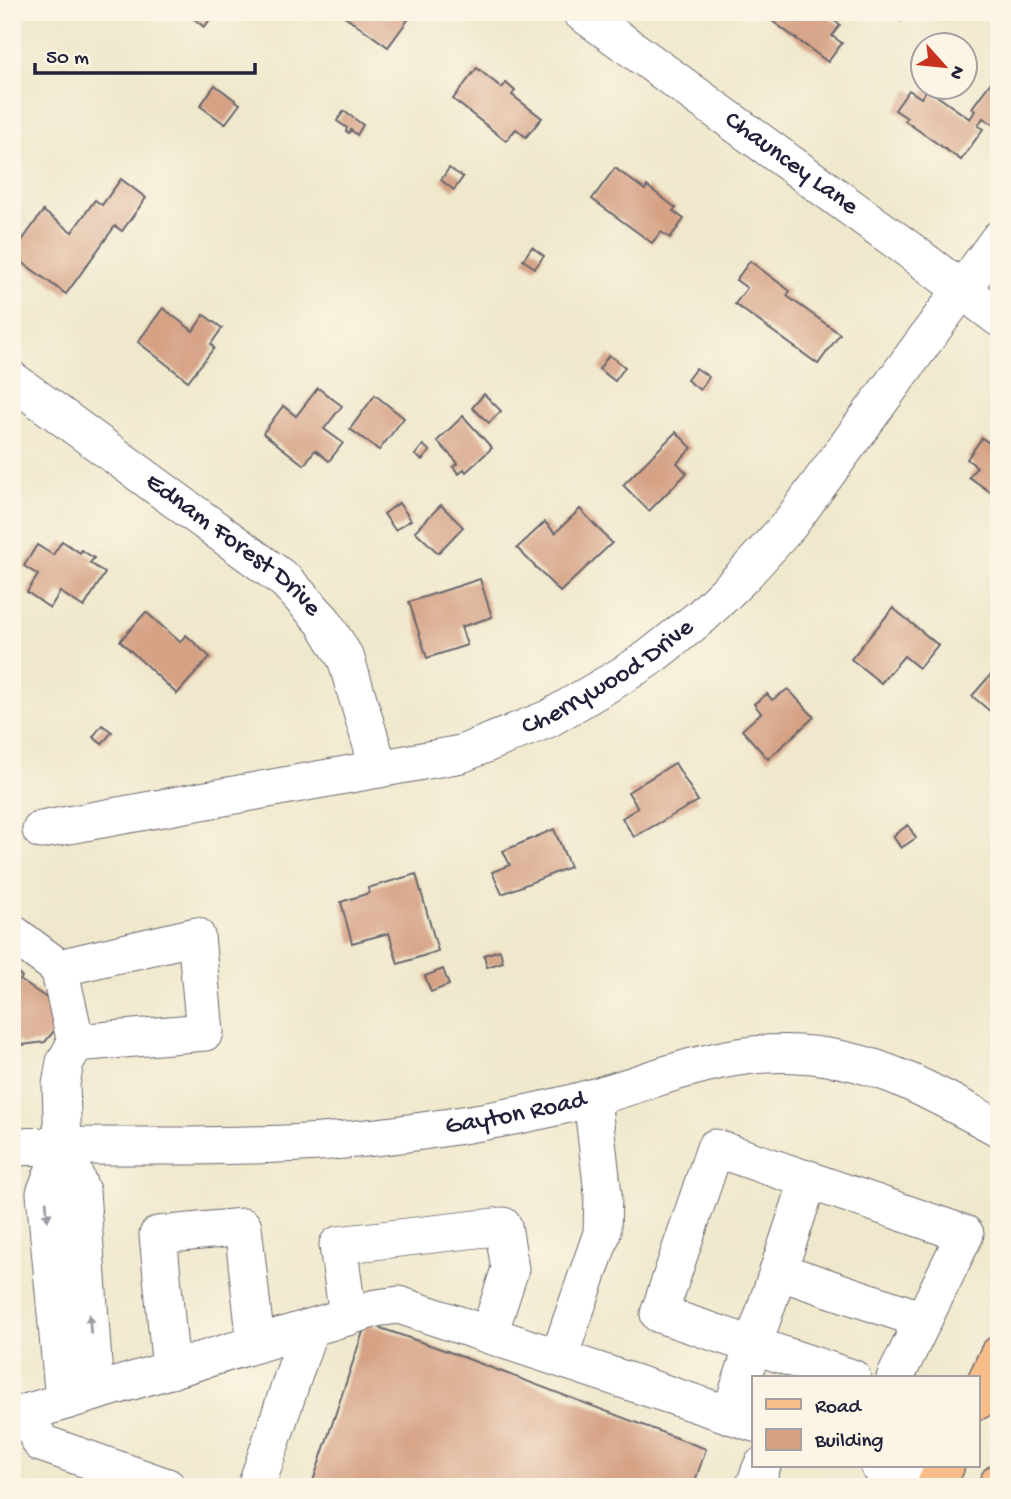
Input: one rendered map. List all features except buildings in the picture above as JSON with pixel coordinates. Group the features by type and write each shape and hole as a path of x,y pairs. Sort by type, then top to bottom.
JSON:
{"main road":[{"path":"979,1398 999,1355"},
{"path":"935,1487 945,1468"}],"street":[{"name":"Chauncey Lane","path":"581,12 999,318"},
{"name":"Cherrywood Drive","path":"41,830 461,754 548,719 640,664 702,616 789,525 999,239"},
{"name":"Ednam Forest Drive","path":"12,380 286,581 323,621 346,659 379,769"},
{"path":"12,933 59,968 76,1043 65,1062 61,1085 63,1146 45,1192 80,1397"},
{"path":"59,968 196,936 205,1032 76,1043"},
{"name":"Gayton Road","path":"12,1147 260,1146 436,1129 545,1110 680,1070 757,1053 798,1053 842,1059 878,1068 999,1128"},
{"path":"559,1357 602,1233 603,1194 592,1098"},
{"path":"846,1376 659,1314 715,1148 965,1234 896,1376"},
{"path":"167,1487 41,1443 19,1415 376,1308 399,1305 742,1419 753,1345 809,1179"},
{"path":"348,1317 338,1245 503,1226 510,1269 489,1334"},
{"path":"171,1370 158,1235 243,1227 256,1344"},
{"path":"778,1271 923,1320"},
{"path":"256,1487 309,1328"},
{"path":"754,1487 761,1468"},
{"path":"885,1468 927,1487"}]}
